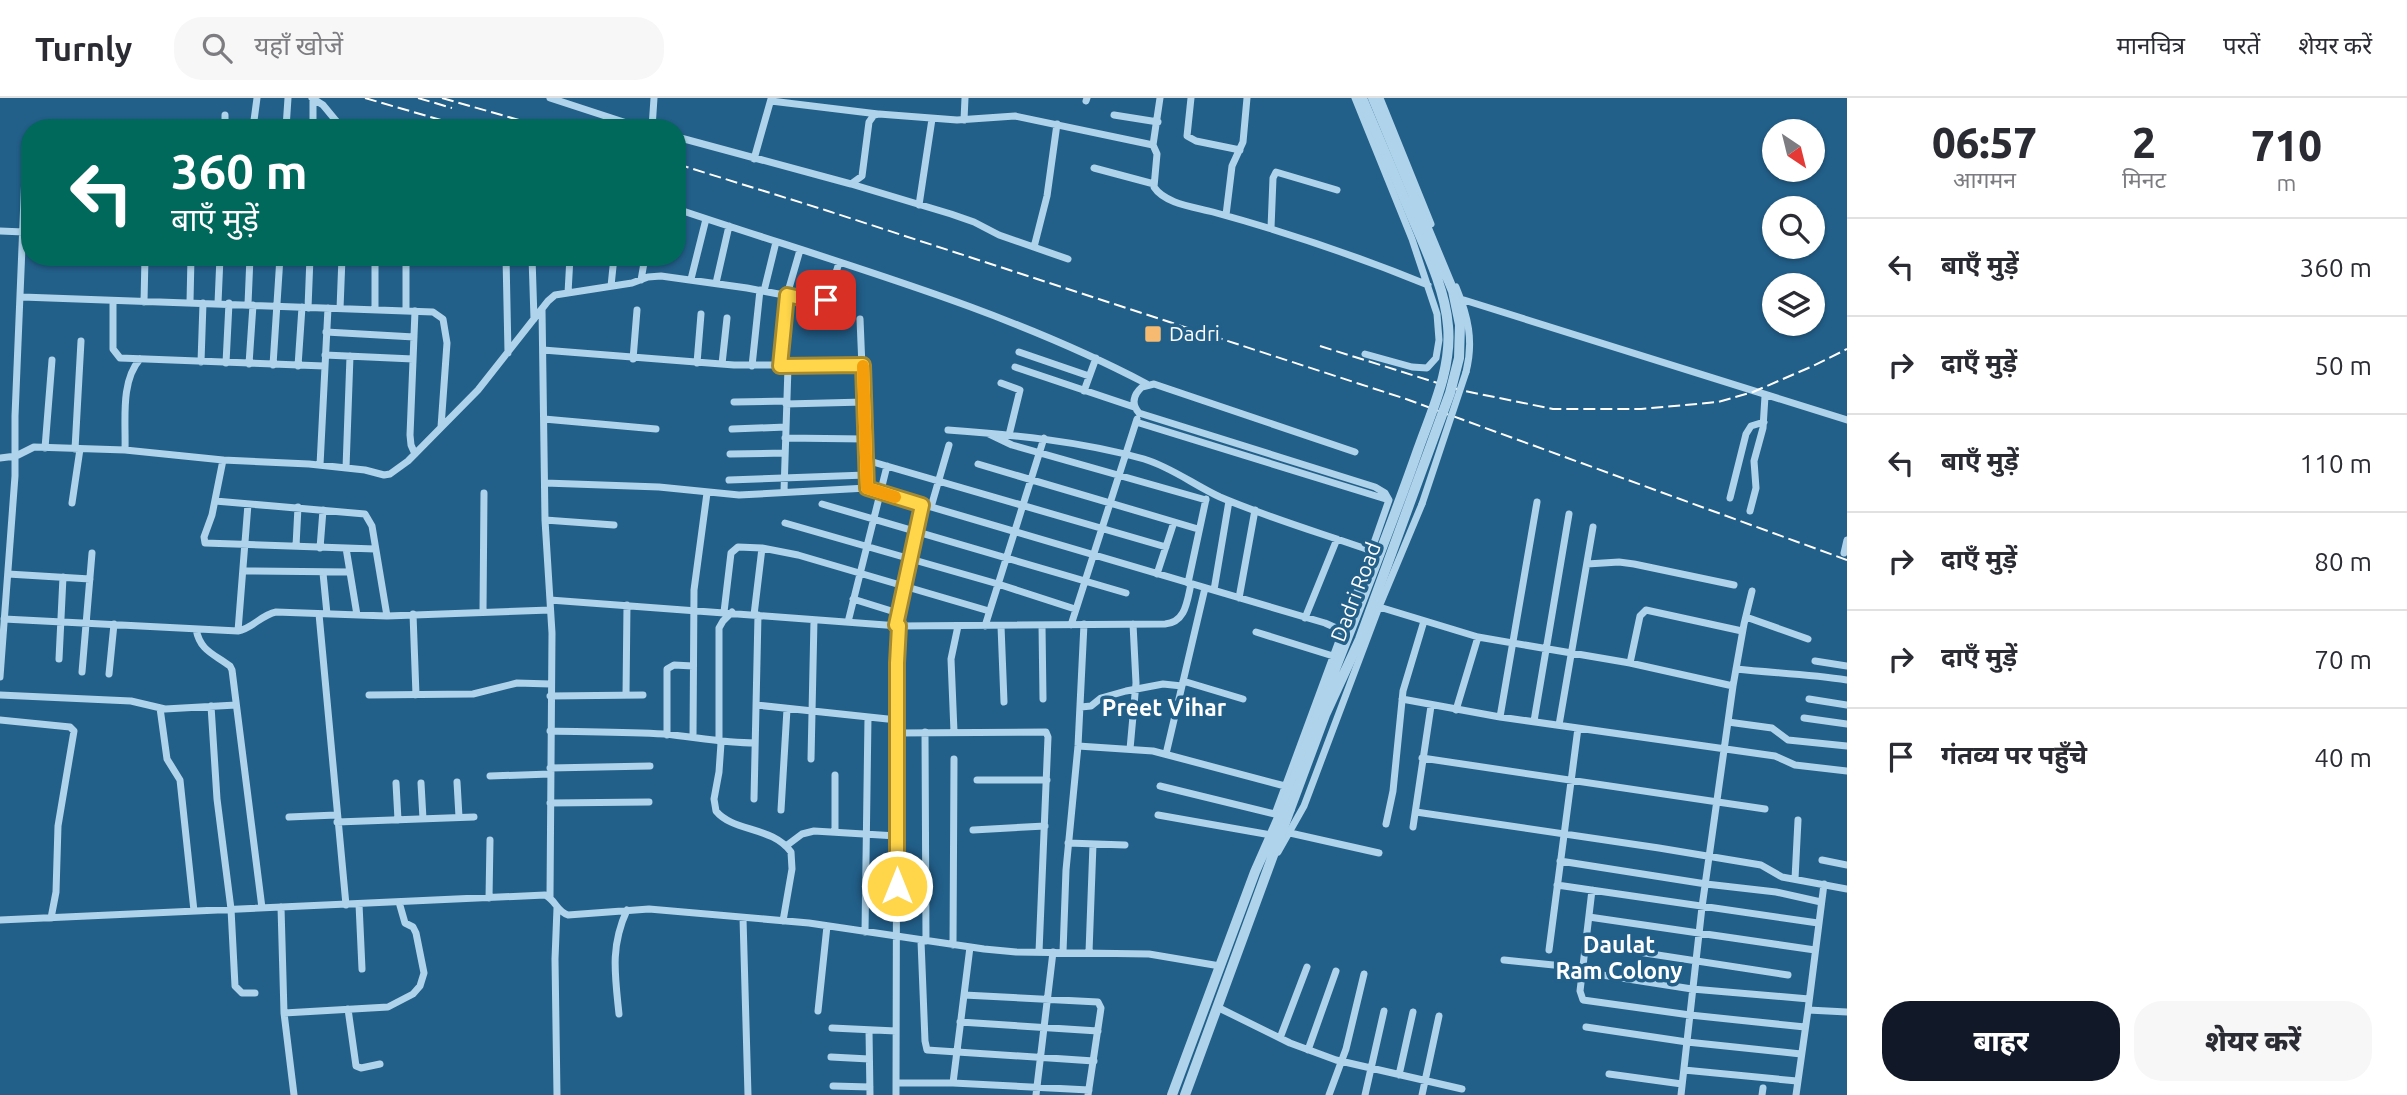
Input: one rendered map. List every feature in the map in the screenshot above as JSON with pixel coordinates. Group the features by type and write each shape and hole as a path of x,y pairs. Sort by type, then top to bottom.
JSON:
{"street":[{"path":"254,119 257,98"},
{"path":"287,119 288,98"},
{"path":"313,98 313,119"},
{"path":"313,98 334,119"},
{"path":"550,98 614,119"},
{"path":"653,119 654,98"},
{"path":"838,108 839,98"},
{"path":"964,120 965,98"},
{"path":"1160,98 1153,145 1157,154 1154,184 1156,190 1172,200 1353,255 1428,285"},
{"path":"1191,98 1186,136 1196,141 1240,150"},
{"path":"1226,215 1232,166 1243,142 1247,98"},
{"path":"1354,98 1428,285 1439,328 1436,358 1433,364 1421,369 1365,354"},
{"name":"Dadri Road","path":"1172,1095 1255,872 1409,477 1440,389 1447,357 1448,326 1442,295 1391,163 1362,98"},
{"name":"Dadri Road","path":"1185,1095 1325,715 1360,639 1419,481 1450,393 1459,358 1460,325 1453,291 1373,98"},
{"path":"1270,864 1304,806 1379,607 1422,504 1466,372 1471,337 1466,310 1380,98"},
{"path":"754,159 771,100 932,119 964,120 1015,116 1153,145"},
{"path":"851,184 862,176 869,122 879,114"},
{"path":"1114,115 1158,122"},
{"path":"919,205 932,119"},
{"path":"1034,247 1046,196 1057,124"},
{"path":"686,140 851,184 962,218 999,235 1068,258"},
{"path":"1094,168 1154,184"},
{"path":"1271,228 1273,178 1276,172 1337,190"},
{"path":"686,212 975,310 1096,358 1147,384 1154,384 1355,452"},
{"path":"691,279 706,219"},
{"path":"716,283 729,226"},
{"path":"0,231 21,232"},
{"path":"752,366 762,290 776,242"},
{"path":"784,491 787,295 800,250"},
{"path":"0,458 16,456 25,450 45,448 125,450 223,460 320,465 390,474 415,454 478,390 555,295 654,276 762,290 818,302 826,300 839,262"},
{"path":"0,677 8,574 4,565 16,456 15,416 23,266"},
{"path":"144,302 145,266"},
{"path":"190,302 191,266"},
{"path":"218,303 220,266"},
{"path":"249,364 250,266"},
{"path":"273,365 280,266"},
{"path":"298,366 309,266"},
{"path":"340,309 342,266"},
{"path":"375,266 375,310"},
{"path":"406,266 406,311"},
{"path":"506,266 508,353"},
{"path":"533,266 534,319"},
{"path":"568,293 570,266"},
{"path":"611,286 613,266"},
{"path":"641,280 643,266"},
{"path":"22,297 433,312 443,319 447,343 441,427"},
{"path":"1464,300 1847,420"},
{"path":"113,301 113,352 120,358 324,366"},
{"path":"201,362 203,303"},
{"path":"226,363 229,303"},
{"path":"320,465 328,308"},
{"path":"542,308 545,520 550,600 550,897 562,913 575,915 649,909 783,920 970,947 1039,952 1149,954 1220,967"},
{"path":"633,359 637,310"},
{"path":"415,312 410,435 415,454"},
{"path":"697,363 701,314"},
{"path":"722,364 727,318"},
{"path":"860,319 867,488"},
{"path":"326,332 414,337"},
{"path":"72,503 81,341"},
{"path":"543,350 633,359 752,366 863,365"},
{"path":"1018,352 1089,376"},
{"path":"325,355 413,359"},
{"path":"346,468 350,356"},
{"path":"1084,391 1096,358"},
{"path":"125,450 128,384 130,373 140,359"},
{"path":"45,448 52,360"},
{"path":"1015,367 1137,410 1375,487 1385,494 1388,500 1277,815 1160,786"},
{"path":"1001,383 1018,388 1020,393 1009,435"},
{"path":"1070,625 1136,422 1137,410 1133,400 1137,392 1147,384"},
{"path":"1750,511 1756,483 1754,461 1763,422 1765,396"},
{"path":"734,402 864,402"},
{"path":"544,419 656,429"},
{"path":"1136,422 1388,500"},
{"path":"1730,498 1746,434 1751,426 1763,422"},
{"path":"732,429 786,428"},
{"path":"948,430 1044,438 1124,454 1159,464 1230,501 1372,551"},
{"path":"988,433 1000,441 1039,453 1206,500"},
{"path":"785,438 865,439"},
{"path":"985,626 1044,438"},
{"path":"930,507 948,445"},
{"path":"730,454 785,453"},
{"path":"223,460 204,537 205,543 375,549"},
{"path":"866,460 1166,547"},
{"path":"978,464 1198,529"},
{"path":"848,622 887,466"},
{"path":"729,480 866,475"},
{"path":"545,483 659,487 739,495 867,488 1214,590 1343,631"},
{"path":"550,600 897,625 1001,626 1175,622 1183,614 1198,529 1208,491"},
{"path":"483,612 484,492"},
{"path":"693,737 693,610 698,546 708,493"},
{"path":"215,501 365,514 371,522 387,616"},
{"path":"1214,590 1230,501"},
{"path":"1500,717 1537,502"},
{"path":"238,631 248,504"},
{"path":"822,504 1126,593"},
{"path":"896,1095 897,625 922,505"},
{"path":"296,546 298,507"},
{"path":"320,548 323,510"},
{"path":"1239,598 1255,510"},
{"path":"1534,722 1569,514"},
{"path":"545,520 614,525"},
{"path":"1157,574 1174,522"},
{"path":"785,523 1075,609"},
{"path":"1559,725 1594,527"},
{"path":"1305,618 1336,538"},
{"path":"1844,554 1847,540"},
{"path":"783,920 792,869 791,852 786,846 761,832 726,819 716,811 714,799 719,772 720,742 719,628 728,612 733,550 738,547 762,548 798,555 989,611"},
{"path":"346,548 357,615"},
{"path":"754,799 756,615 762,548"},
{"path":"82,672 92,553"},
{"path":"1587,564 1634,564 1734,585"},
{"path":"243,571 350,572"},
{"path":"323,573 323,614 345,905"},
{"path":"8,574 90,579"},
{"path":"59,659 63,577"},
{"path":"1166,754 1205,588"},
{"path":"1681,1095 1702,907 1724,749 1742,631 1752,591"},
{"path":"853,599 898,613"},
{"path":"1354,600 1478,637 1630,663 1733,686"},
{"path":"626,695 627,605"},
{"path":"0,606 5,616"},
{"path":"5,616 62,622 238,631 247,629 269,614 285,612 387,616 550,610"},
{"path":"1630,663 1640,616 1646,610 1742,631"},
{"path":"413,614 416,695"},
{"path":"1746,617 1808,639"},
{"path":"811,759 814,620"},
{"path":"1386,824 1393,791 1402,699 1424,621"},
{"path":"109,674 114,624"},
{"path":"1063,952 1068,843 1079,746 1084,624"},
{"path":"1130,749 1135,689 1133,624"},
{"path":"1042,625 1043,699"},
{"path":"954,732 951,660 958,626"},
{"path":"1001,626 1004,702"},
{"path":"196,629 206,650 230,666 262,908"},
{"path":"1256,632 1333,656"},
{"path":"1456,709 1478,637"},
{"path":"1815,661 1847,666"},
{"path":"667,735 667,669 674,666 694,666"},
{"path":"1736,668 1790,676 1807,674 1847,680"},
{"path":"369,695 483,693 517,683 550,684"},
{"path":"1081,707 1091,706 1101,698 1163,684 1182,684 1243,699"},
{"path":"0,695 131,701 160,708 236,705"},
{"path":"550,696 643,695"},
{"path":"1402,699 1500,717 1775,756 1795,765 1847,771"},
{"path":"1810,699 1847,705"},
{"path":"755,705 897,720"},
{"path":"211,706 217,799 231,909 235,986 242,993 255,993"},
{"path":"1413,827 1431,706"},
{"path":"160,708 167,759 180,780 194,911"},
{"path":"782,810 787,709"},
{"path":"865,932 868,717"},
{"path":"1804,718 1847,724"},
{"path":"0,720 69,727 74,731 58,826 56,892 51,918"},
{"path":"1728,722 1772,728 1788,740 1847,746"},
{"path":"1549,950 1578,728"},
{"path":"550,731 667,735 720,742 755,743"},
{"path":"925,732 925,1047 930,1052 1094,1060"},
{"path":"897,733 1046,732 1047,780 1039,952"},
{"path":"1079,746 1166,754 1285,786"},
{"path":"1422,758 1765,809"},
{"path":"953,945 954,759"},
{"path":"490,776 650,766"},
{"path":"835,775 835,831"},
{"path":"977,780 1047,780"},
{"path":"457,782 459,817"},
{"path":"396,783 398,820"},
{"path":"421,783 423,819"},
{"path":"550,803 649,802"},
{"path":"1416,812 1761,865 1777,876 1847,889"},
{"path":"1158,815 1271,835"},
{"path":"289,817 398,820 474,817"},
{"path":"1794,879 1798,820"},
{"path":"973,830 1045,826"},
{"path":"786,846 807,832 835,831 897,836"},
{"path":"1290,833 1378,853"},
{"path":"489,898 490,840"},
{"path":"1068,843 1125,845"},
{"path":"1089,952 1093,844"},
{"path":"1822,860 1847,866"},
{"path":"1560,861 1776,892 1821,902"},
{"path":"1796,1095 1824,884"},
{"path":"1557,885 1818,923"},
{"path":"1592,890 1580,996 1583,1000 1805,1027"},
{"path":"0,920 541,895 550,897"},
{"path":"284,1013 388,1007 413,994 420,986 424,973 416,933 405,923 399,902"},
{"path":"359,904 362,969"},
{"path":"281,907 284,1013 294,1095"},
{"path":"557,908 557,1095"},
{"path":"618,1014 615,949 617,935 627,910"},
{"path":"743,918 748,1095"},
{"path":"1589,918 1815,950"},
{"path":"818,1011 827,926"},
{"path":"1586,944 1788,975"},
{"path":"953,1083 970,947"},
{"path":"1036,1091 1053,952"},
{"path":"1504,960 1583,970 1692,989 1809,999"},
{"path":"1280,1038 1307,967"},
{"path":"1308,1050 1336,971"},
{"path":"1329,1095 1342,1062 1364,974"},
{"path":"896,1083 953,1083 1089,1093 1101,1008 1098,1002 964,995"},
{"path":"1217,1007 1280,1038 1342,1062 1462,1090"},
{"path":"348,1009 356,1066 359,1068 380,1065"},
{"path":"1808,1010 1847,1012"},
{"path":"1365,1095 1384,1011"},
{"path":"1398,1075 1413,1012"},
{"path":"1422,1095 1439,1016"},
{"path":"960,1022 1098,1031"},
{"path":"1586,1027 1687,1042 1801,1054"},
{"path":"832,1028 896,1031"},
{"path":"833,1086 870,1091 869,1030"},
{"path":"831,1057 869,1059"},
{"path":"1684,1070 1797,1081"},
{"path":"1609,1074 1682,1084"}],"railway":[{"path":"365,98 437,119"},
{"path":"418,98 452,108"},
{"path":"442,98 516,119"},
{"path":"686,167 1406,399 1847,560"},
{"path":"1320,346 1460,390 1553,409 1641,409 1718,402 1753,392 1847,349"}],"slow traffic":[{"path":"863,366 867,488 895,497"}],"place":[{"name":"Dadri","path":"1153,334"}],"district":[{"name":"Preet Vihar","path":"1164,708"},
{"name":"Daulat Ram Colony","path":"1619,958"}],"route":[{"path":"826,300 818,302 787,295 780,366 863,365 867,488 922,505 896,625 899,626 897,886"}]}
